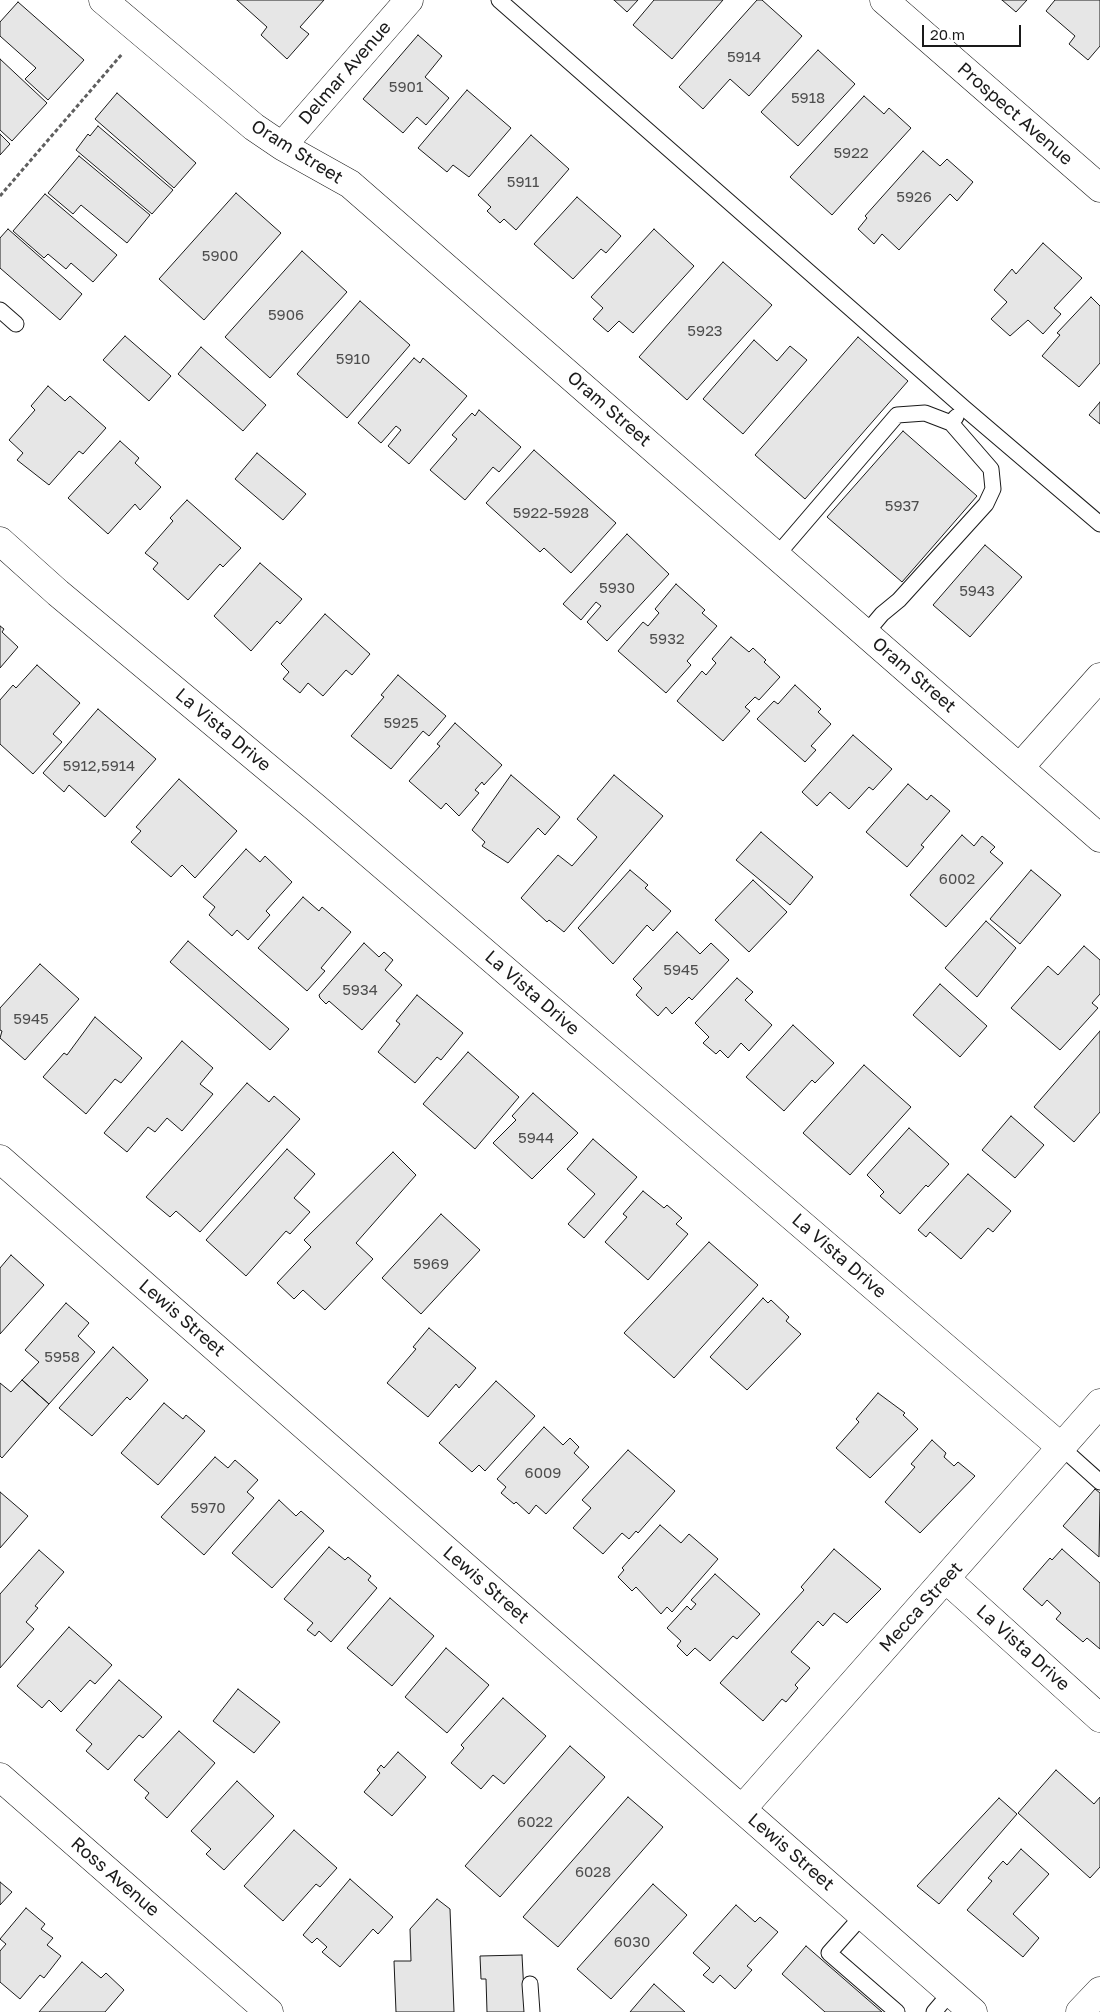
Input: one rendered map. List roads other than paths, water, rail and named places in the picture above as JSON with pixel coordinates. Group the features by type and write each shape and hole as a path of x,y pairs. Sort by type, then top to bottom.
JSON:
{"street":[{"name":"Oram Street","path":"103,0 254,128 350,184 1100,838"},
{"name":"Delmar Avenue","path":"282,146 410,0"},
{"name":"Prospect Avenue","path":"884,0 1100,188"},
{"name":"La Vista Drive","path":"0,541 58,593 316,808 1061,1447"},
{"path":"1020,767 1100,677"},
{"name":"Lewis Street","path":"0,1159 863,1915 942,2002 973,2012"},
{"name":"Mecca Street","path":"742,1809 1100,1403"},
{"name":"La Vista Drive","path":"946,1579 1100,1718"},
{"name":"Ross Avenue","path":"0,1777 268,2012"},
{"name":"Ross Avenue","path":"230,1978 245,2012"},
{"path":"1080,2012 1100,1991"}],"lane":[{"path":"499,0 964,408 1100,524"},
{"path":"0,310 16,324"},
{"path":"951,423 964,408"},
{"path":"777,555 898,415 925,413 951,423 991,469 993,489 986,504 899,600 882,614 866,633"},
{"path":"1061,1447 1100,1482"},
{"path":"863,1915 829,1953 897,2012"},
{"path":"530,1984 532,2012"}]}
